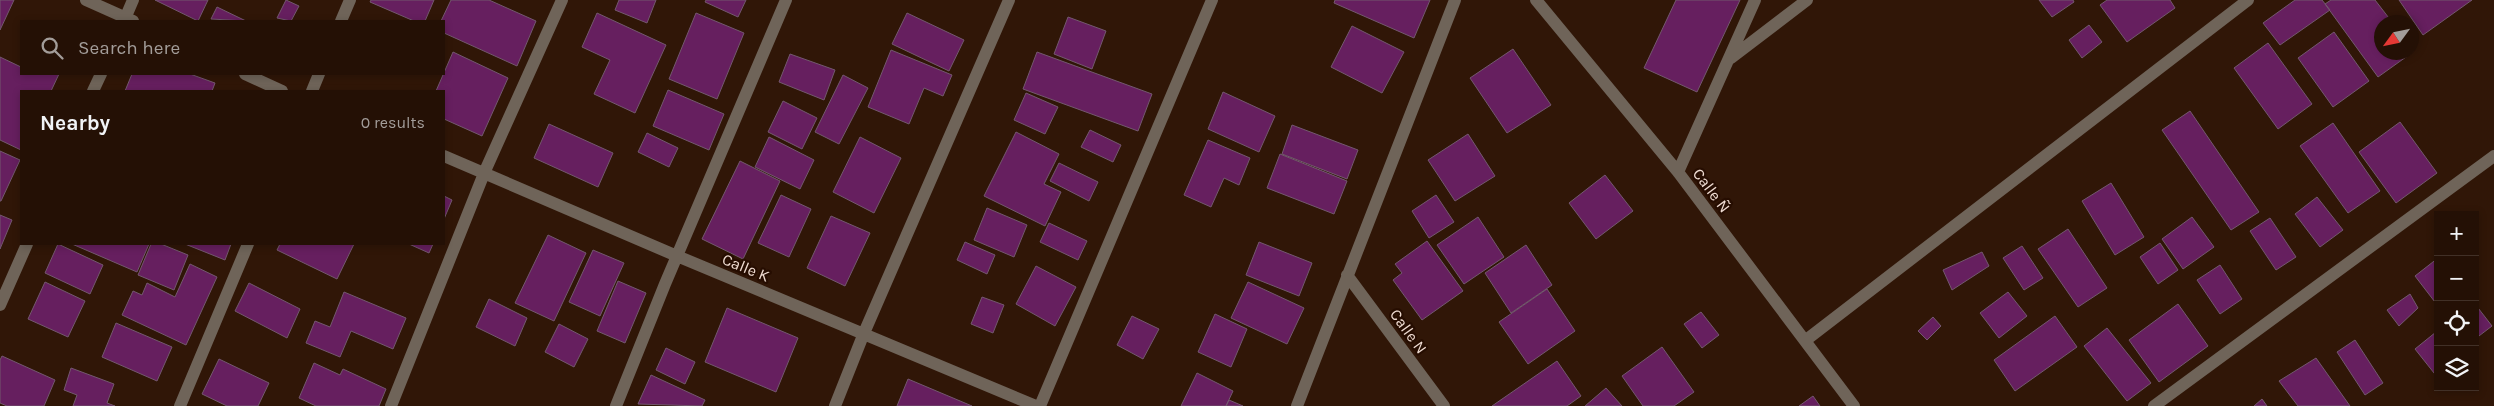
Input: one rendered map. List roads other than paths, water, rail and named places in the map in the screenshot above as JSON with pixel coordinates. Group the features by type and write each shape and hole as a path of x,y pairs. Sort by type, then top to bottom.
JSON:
{"street":[{"path":"86,0 127,20 133,0"},
{"path":"341,20 350,0"},
{"path":"391,406 484,171 562,0"},
{"path":"616,406 677,256 786,0"},
{"path":"835,406 864,333 1009,0"},
{"path":"1040,406 1212,0"},
{"path":"1297,406 1455,0"},
{"name":"Calle Ñ","path":"1536,0 1678,172 1854,406"},
{"path":"1678,172 1755,0"},
{"path":"1729,60 1807,0"},
{"path":"1806,340 2248,0"},
{"path":"93,90 101,75"},
{"path":"247,75 280,90"},
{"path":"312,90 319,75"},
{"name":"Calle K","path":"445,156 484,171 677,256 1036,406"},
{"path":"2154,406 2494,156"},
{"path":"0,305 27,245"},
{"path":"180,406 248,245"},
{"name":"Calle N","path":"1347,275 1444,406"}]}
